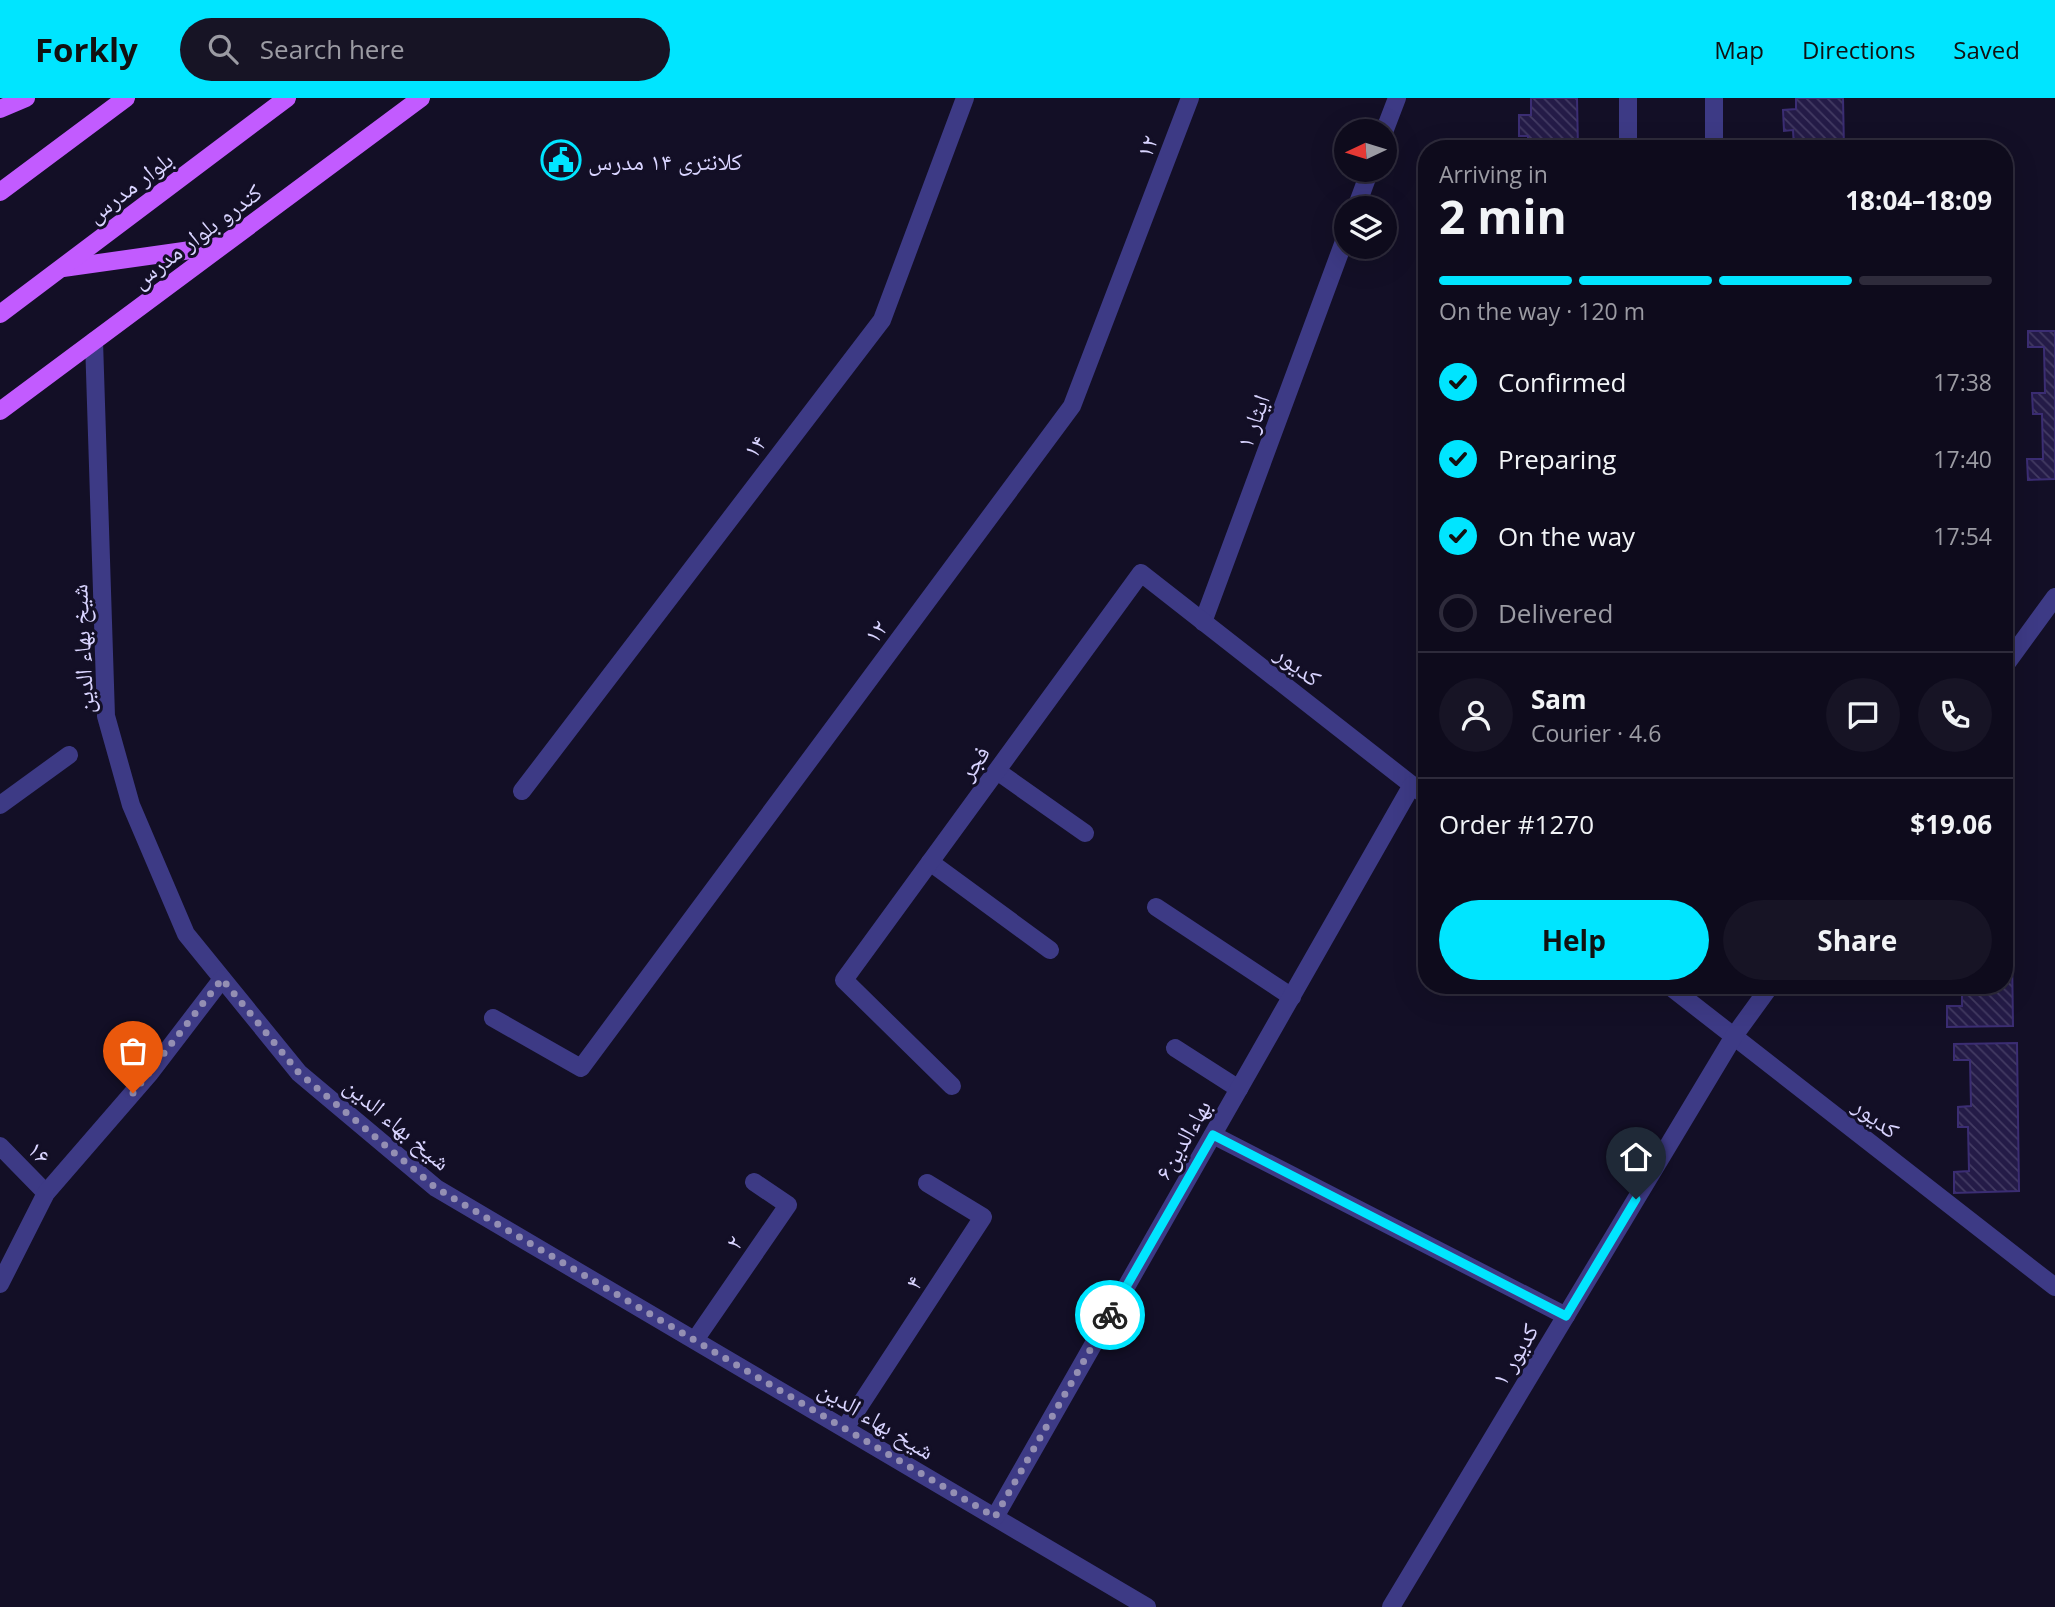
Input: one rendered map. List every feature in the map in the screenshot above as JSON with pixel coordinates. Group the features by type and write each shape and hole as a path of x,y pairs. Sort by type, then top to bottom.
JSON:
{"main road":[{"path":"0,109 26,98"},
{"path":"0,192 126,98"},
{"name":"بلوار مدرس","path":"0,314 288,98"},
{"name":"کندرو بلوار مدرس","path":"0,411 421,98"},
{"path":"60,269 222,246"}],"street":[{"name":"۱۴","path":"522,791 882,320 965,98"},
{"name":"۱۲","path":"493,1018 581,1068 1072,406 1190,98"},
{"path":"1389,119 1397,98"},
{"path":"1628,98 1628,140"},
{"path":"1714,98 1714,140"},
{"name":"ایثار ۱","path":"1203,622 1337,259"},
{"name":"شیخ بهاء الدین","path":"94,341 106,716 131,806 186,934 299,1073 436,1188 1147,1607"},
{"name":"کدیور","path":"1141,573 1418,790"},
{"name":"فجر","path":"952,1086 844,980 1141,573"},
{"path":"2013,655 2055,597"},
{"path":"0,805 69,755"},
{"path":"997,771 1085,833"},
{"name":"۶بهاءالدين","path":"995,1517 1292,997 1418,793"},
{"path":"930,862 1050,950"},
{"path":"1156,907 1292,997"},
{"path":"0,1284 46,1193 150,1073 222,979"},
{"name":"کدیور","path":"1680,994 2055,1287"},
{"name":"کدیور ۱","path":"1391,1607 1734,1036 1764,994"},
{"path":"1175,1048 1239,1089"},
{"path":"1213,1135 1566,1316"},
{"name":"۱۶","path":"0,1146 46,1193"},
{"name":"۲","path":"695,1340 788,1205 754,1182"},
{"name":"۴","path":"845,1428 983,1217 927,1183"}],"building":[{"path":"1531,98 1577,98 1578,140 1528,140 1528,136 1519,136 1519,115 1531,115"},
{"path":"1796,98 1843,98 1844,140 1794,140 1793,130 1784,131 1783,110 1796,109"},
{"path":"2028,331 2055,331 2055,479 2028,480 2027,459 2043,459 2042,414 2033,414 2032,393 2045,393 2044,347 2028,347"},
{"path":"1962,994 2013,994 2013,1026 1947,1027 1947,1006 1962,1006"},
{"path":"2017,1043 2019,1191 1954,1193 1954,1172 1969,1171 1968,1127 1958,1127 1958,1107 1971,1106 1970,1060 1954,1060 1954,1044"}],"way so far":[{"path":"133,1093 222,979 299,1073 436,1188 995,1517 1110,1315"}],"place":[{"name":"کلانتری ۱۴ مدرس","path":"561,160"}],"route":[{"path":"1110,1315 1213,1135 1566,1316 1636,1199"}]}
